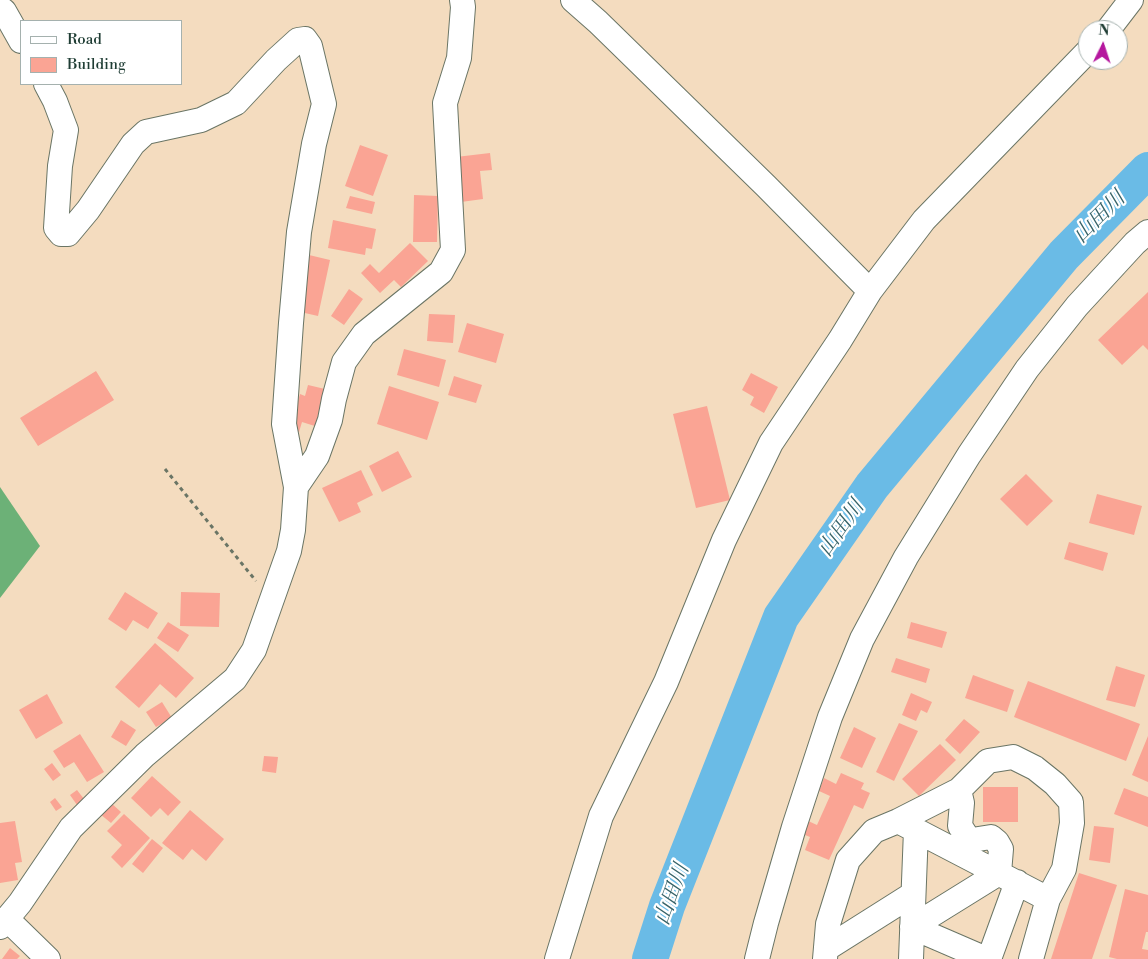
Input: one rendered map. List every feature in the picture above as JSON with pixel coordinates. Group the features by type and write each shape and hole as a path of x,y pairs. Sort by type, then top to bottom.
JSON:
{"street":[{"path":"296,487 317,456 330,420 344,362 364,334 441,272 453,250 445,103 459,58 462,0"},
{"path":"573,0 731,152 870,291"},
{"path":"1116,20 1131,0"},
{"path":"0,8 4,11 20,39"},
{"path":"47,85 55,100 66,130 60,166 56,228 61,234 68,234 88,210 133,144 146,132 201,120 236,103 276,60 298,40 305,39 310,46 324,104 314,144 299,232 290,323 284,424 296,487 289,551 254,650 235,679 145,755 71,828 7,913 48,959"},
{"path":"557,959 601,816 666,682 724,540 771,443 840,340 870,291 924,220 1078,61"},
{"path":"757,959 794,827 830,717 862,639 916,542 969,455 1027,369 1077,306 1135,242 1148,232"},
{"path":"826,954 828,924 848,860 874,831 907,825 959,790 988,761 1013,757 1034,768 1055,784 1071,802 1072,822 1064,869 1048,898 1031,959"},
{"path":"912,927 988,959 1008,878 1001,849 997,842 991,837 972,840 960,826 962,803 959,790"},
{"path":"907,825 1048,898"},
{"path":"907,825 913,894 911,959"},
{"path":"912,927 1008,878"},
{"path":"826,954 913,894"}],"path":[{"path":"165,469 271,601"}],"green space":[{"path":"0,487 40,546 0,598"}],"building":[{"path":"360,145 388,155 373,196 345,186"},
{"path":"490,153 492,170 480,171 483,199 461,202 456,157"},
{"path":"414,195 438,196 437,242 413,242"},
{"path":"350,196 375,202 372,214 346,208"},
{"path":"333,220 376,229 372,249 366,248 365,255 328,248"},
{"path":"410,243 428,261 401,287 394,280 380,293 361,273 370,264 379,273"},
{"path":"309,255 330,260 318,316 296,311"},
{"path":"349,289 363,299 344,325 331,316"},
{"path":"1148,292 1148,350 1143,345 1122,365 1098,340"},
{"path":"429,314 455,315 453,343 427,341"},
{"path":"467,323 504,334 496,363 458,352"},
{"path":"404,349 446,360 439,387 397,375"},
{"path":"96,371 114,400 38,446 20,418"},
{"path":"751,373 778,387 764,413 750,405 754,397 742,390"},
{"path":"454,376 482,385 476,403 448,395"},
{"path":"308,385 325,389 321,401 325,402 318,427 302,422 299,432 290,429 300,394 305,396"},
{"path":"389,386 439,402 427,440 377,424"},
{"path":"707,406 730,500 696,508 673,414"},
{"path":"398,451 412,477 382,492 369,466"},
{"path":"361,470 373,495 357,503 361,512 339,522 322,488"},
{"path":"1026,474 1053,501 1027,526 1000,499"},
{"path":"1097,494 1142,506 1134,535 1089,523"},
{"path":"1069,542 1108,553 1103,571 1064,559"},
{"path":"125,592 158,613 148,629 133,620 126,631 108,619"},
{"path":"181,592 220,593 219,627 180,626"},
{"path":"168,622 189,635 178,652 157,638"},
{"path":"911,622 947,632 942,648 907,638"},
{"path":"155,643 194,678 176,698 160,684 139,708 115,687"},
{"path":"896,658 930,669 926,683 891,672"},
{"path":"1116,666 1145,675 1135,707 1106,700"},
{"path":"973,675 1014,690 1007,712 965,698"},
{"path":"1028,681 1140,724 1126,761 1014,717"},
{"path":"911,693 932,702 927,713 921,710 916,721 902,715"},
{"path":"47,694 63,723 36,739 19,710"},
{"path":"162,702 172,718 156,727 146,712"},
{"path":"964,719 980,732 960,754 945,740"},
{"path":"121,720 136,730 126,746 111,737"},
{"path":"899,723 918,731 894,781 876,772"},
{"path":"854,727 876,738 862,768 840,758"},
{"path":"80,734 104,772 87,782 74,762 64,768 53,751"},
{"path":"1148,736 1148,782 1132,775"},
{"path":"940,744 956,760 919,796 902,779"},
{"path":"264,756 278,757 276,773 262,771"},
{"path":"52,763 61,775 53,781 44,769"},
{"path":"841,773 864,783 861,789 870,793 863,809 854,805 829,860 805,850 810,837 800,833 806,820 817,825 830,796 819,791 824,778 836,784"},
{"path":"152,776 181,802 168,816 160,808 151,817 131,798"},
{"path":"983,787 1018,787 1018,822 983,822"},
{"path":"1124,788 1148,797 1148,827 1114,814"},
{"path":"77,790 84,799 77,805 70,795"},
{"path":"55,798 62,807 56,811 50,802"},
{"path":"110,802 121,812 111,823 100,814"},
{"path":"190,810 224,839 206,861 192,849 183,860 162,843"},
{"path":"124,814 150,838 122,868 111,857 122,845 107,831"},
{"path":"15,821 22,862 15,863 18,880 0,883 0,823"},
{"path":"1094,826 1114,828 1110,863 1089,860"},
{"path":"152,839 163,848 143,873 132,864"},
{"path":"1079,873 1117,885 1092,959 1051,959"},
{"path":"1125,889 1148,895 1148,932 1146,932 1142,949 1148,950 1148,959 1117,959 1109,957"},
{"path":"10,948 20,956 17,959 2,959"}],"waterway":[{"name":"山田川","path":"650,959 667,906 781,617 872,486 1064,255 1148,170"}]}
